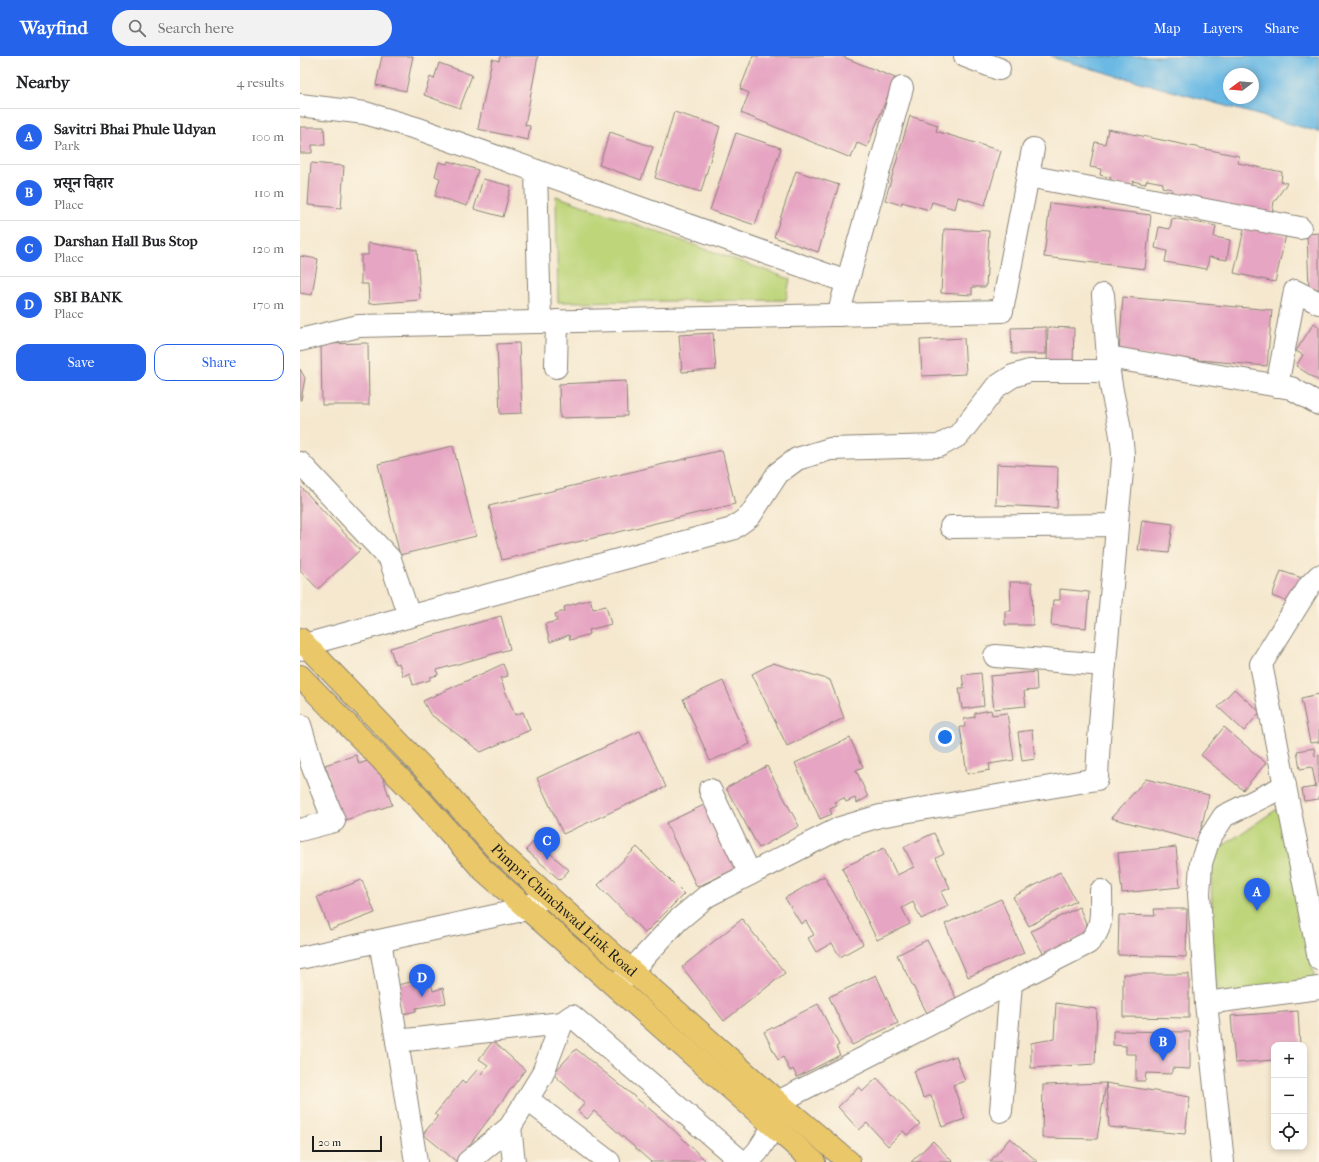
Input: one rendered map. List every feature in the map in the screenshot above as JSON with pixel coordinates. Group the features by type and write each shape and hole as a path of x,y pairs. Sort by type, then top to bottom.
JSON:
{"main road":[{"name":"Pimpri Chinchwad Link Road","path":"301,644 435,780 498,851 778,1102 849,1162"},
{"name":"Pimpri Chinchwad Link Road","path":"300,676 417,796 481,868 615,988 814,1162"}],"street":[{"path":"965,56 999,70"},
{"path":"838,315 902,88"},
{"path":"300,105 365,113 419,129 847,282"},
{"path":"300,340 358,326 1002,311 1033,149"},
{"path":"536,171 549,322 556,367"},
{"path":"1028,176 1300,228"},
{"path":"1277,386 1295,291 1319,303"},
{"path":"615,988 677,921 707,896 840,828 880,816 1097,779 1099,723 1114,580 1123,457 1118,414 1108,364 1103,295"},
{"path":"301,644 732,530 750,516 778,473 797,459 830,449 940,446 959,435 996,387 1013,376 1029,372 1108,364 1291,388 1319,404"},
{"path":"300,463 390,559 409,616"},
{"path":"951,527 1117,525"},
{"path":"1319,576 1310,585 1260,664 1319,959"},
{"path":"995,656 1105,665"},
{"path":"300,725 312,765 334,821 300,830"},
{"path":"1223,1162 1206,1003 1199,894 1201,863 1207,845 1224,816 1285,786"},
{"path":"710,790 750,874"},
{"path":"748,1162 758,1151 774,1126 778,1102 1088,943 1095,937 1101,924 1101,891"},
{"path":"300,958 527,909 547,894"},
{"path":"380,941 416,1162"},
{"path":"1001,1111 1010,983"},
{"path":"1206,1003 1319,988"},
{"path":"397,1040 562,1023 572,1016 742,1162"},
{"path":"468,1162 510,1127 542,1075 562,1023"},
{"path":"527,1099 609,1162"},
{"path":"510,1127 514,1162"}],"green space":[{"path":"556,196 790,279 786,300 558,302"},
{"path":"1283,805 1318,997 1219,994 1213,968 1211,854"}],"water":[{"path":"1051,56 1319,56 1319,132 1057,59"}],"building":[{"path":"382,56 413,56 406,91 376,85"},
{"path":"500,56 538,56 525,125 530,126 528,140 478,129 492,59 499,61"},
{"path":"753,56 841,56 895,78 867,147 857,143 851,158 741,113 749,93 740,89"},
{"path":"439,63 472,75 460,108 424,95 430,77 434,79"},
{"path":"674,112 720,126 701,192 655,178"},
{"path":"910,116 938,125 936,131 1001,151 985,205 958,197 955,209 932,202 929,210 902,202 901,205 885,200"},
{"path":"300,127 324,127 325,145 312,145 312,153 300,153"},
{"path":"1108,129 1239,156 1238,163 1282,172 1281,182 1287,183 1274,202 1272,213 1171,196 1172,189 1162,187 1163,183 1147,180 1145,184 1133,181 1132,188 1109,184 1111,178 1100,175 1101,169 1090,167 1095,142 1105,144"},
{"path":"610,132 653,147 641,180 599,165"},
{"path":"736,133 781,148 755,225 710,210"},
{"path":"448,161 478,170 467,206 435,196 440,178 435,176 439,162 447,164"},
{"path":"311,163 344,166 341,208 308,205"},
{"path":"796,171 839,185 818,252 774,237"},
{"path":"483,179 511,186 503,217 474,209"},
{"path":"1050,203 1151,215 1145,269 1044,257"},
{"path":"1172,218 1216,226 1214,237 1230,240 1227,260 1209,257 1207,269 1165,262 1167,251 1155,248 1159,227 1170,229"},
{"path":"1245,225 1286,235 1275,282 1234,273"},
{"path":"944,229 989,231 986,287 972,287 972,295 941,293"},
{"path":"1319,233 1319,289 1309,289 1307,234"},
{"path":"368,243 417,250 420,300 369,304 368,284 361,284 361,255 368,255"},
{"path":"300,256 318,259 312,295 300,293"},
{"path":"1123,297 1272,310 1267,366 1119,353"},
{"path":"1314,323 1319,327 1319,381 1296,366 1303,355 1296,351"},
{"path":"1046,327 1046,354 1012,354 1011,328"},
{"path":"1048,327 1074,328 1073,364 1047,363"},
{"path":"713,333 716,370 682,372 679,335"},
{"path":"964,338 966,374 922,376 920,340"},
{"path":"368,343 369,405 322,405 321,344"},
{"path":"519,343 522,413 500,414 497,344"},
{"path":"300,369 305,378 301,400 300,400"},
{"path":"626,381 627,416 560,418 559,384"},
{"path":"453,446 476,536 400,555 378,464"},
{"path":"722,450 735,504 502,560 489,506"},
{"path":"997,464 1058,467 1057,508 996,505"},
{"path":"300,486 360,550 318,589 300,570"},
{"path":"1142,520 1173,524 1169,553 1138,550"},
{"path":"1281,571 1302,578 1293,604 1272,596"},
{"path":"1010,582 1032,582 1033,625 1005,625 1005,611 1011,611"},
{"path":"1060,589 1089,592 1086,628 1051,625 1053,600 1060,600"},
{"path":"590,599 593,609 606,606 611,624 589,630 590,634 570,640 569,635 550,642 545,624 557,621 555,614 565,611 564,607"},
{"path":"501,616 510,649 437,670 438,675 430,677 430,680 413,685 410,673 403,676 399,663 395,664 390,648"},
{"path":"773,663 830,680 844,718 787,746 752,674"},
{"path":"503,664 508,676 500,678 515,715 523,712 530,730 481,752 430,714 423,701"},
{"path":"1036,672 1037,690 1024,691 1026,706 994,709 990,676"},
{"path":"981,673 984,706 962,709 959,688 964,688 962,675"},
{"path":"723,681 750,744 710,761 683,699"},
{"path":"1234,689 1260,712 1244,731 1218,707"},
{"path":"1319,694 1319,742 1310,743 1301,698"},
{"path":"991,710 992,715 1007,713 1014,760 989,764 990,770 967,774 960,727 965,727 964,719 975,717 975,713"},
{"path":"1224,727 1266,763 1243,790 1201,755"},
{"path":"1032,730 1035,759 1022,761 1018,732"},
{"path":"640,731 666,787 563,834 537,778"},
{"path":"850,738 863,767 856,770 868,797 857,803 855,798 846,802 844,798 835,802 837,806 830,809 832,814 820,819 795,763"},
{"path":"1314,748 1315,756 1319,755 1319,799 1304,801 1302,789 1316,787 1312,767 1300,769 1297,751"},
{"path":"356,755 359,764 376,758 392,805 339,822 326,783 331,782 325,765"},
{"path":"767,766 799,826 759,848 726,788"},
{"path":"1146,779 1209,795 1198,841 1111,818"},
{"path":"706,804 737,868 697,887 666,823"},
{"path":"934,833 944,854 936,858 950,888 941,892 948,906 921,919 913,902 902,908 910,924 877,940 842,868 884,848 897,875 914,867 904,847"},
{"path":"535,840 569,870 560,880 526,850"},
{"path":"637,847 684,894 645,933 598,885"},
{"path":"1176,847 1180,887 1122,893 1118,853"},
{"path":"1060,872 1076,901 1029,926 1013,897"},
{"path":"824,876 863,944 840,957 832,943 816,952 808,938 814,935 806,921 801,924 785,898"},
{"path":"362,880 375,913 330,930 317,897"},
{"path":"1001,899 1024,953 968,977 945,924"},
{"path":"1079,907 1090,932 1044,955 1031,931"},
{"path":"1154,909 1187,909 1186,957 1118,955 1119,915 1155,916"},
{"path":"742,919 785,973 724,1021 682,967"},
{"path":"927,940 957,1000 928,1015 897,955"},
{"path":"1123,974 1189,974 1189,1018 1123,1017"},
{"path":"876,975 898,1023 852,1045 829,997"},
{"path":"430,978 433,991 443,988 446,1003 416,1008 416,1011 403,1014 397,985"},
{"path":"1056,1003 1097,1009 1095,1064 1031,1068 1031,1043 1054,1039"},
{"path":"818,1004 839,1045 836,1047 840,1055 797,1077 793,1069 790,1071 783,1057 778,1060 764,1032"},
{"path":"1298,1011 1300,1042 1271,1042 1271,1060 1235,1063 1231,1016"},
{"path":"1113,1031 1190,1032 1190,1069 1172,1068 1172,1074 1146,1073 1145,1081 1136,1081 1136,1054 1126,1054 1126,1046 1113,1045"},
{"path":"493,1041 525,1070 457,1162 423,1134 438,1116 435,1114 462,1081 465,1084 477,1070 481,1074 488,1065 479,1059"},
{"path":"576,1049 663,1120 707,1162 651,1162 594,1111 587,1119 578,1111 585,1103 553,1074"},
{"path":"956,1056 965,1081 953,1085 965,1119 942,1127 931,1095 923,1098 914,1071"},
{"path":"877,1078 920,1124 907,1135 903,1131 888,1146 867,1123 859,1130 838,1107 859,1087 863,1091"},
{"path":"1106,1083 1190,1097 1185,1134 1109,1127"},
{"path":"1106,1083 1097,1139 1042,1138 1043,1085"},
{"path":"1010,1138 1038,1162 990,1162"},
{"path":"933,1141 953,1162 911,1162"}],"place":[{"name":"Darshan Hall Bus Stop","path":"547,860"},
{"name":"Savitri Bhai Phule Udyan","path":"1257,911"},
{"name":"SBI BANK","path":"422,997"},
{"name":"प्रसून विहार","path":"1163,1061"}]}
